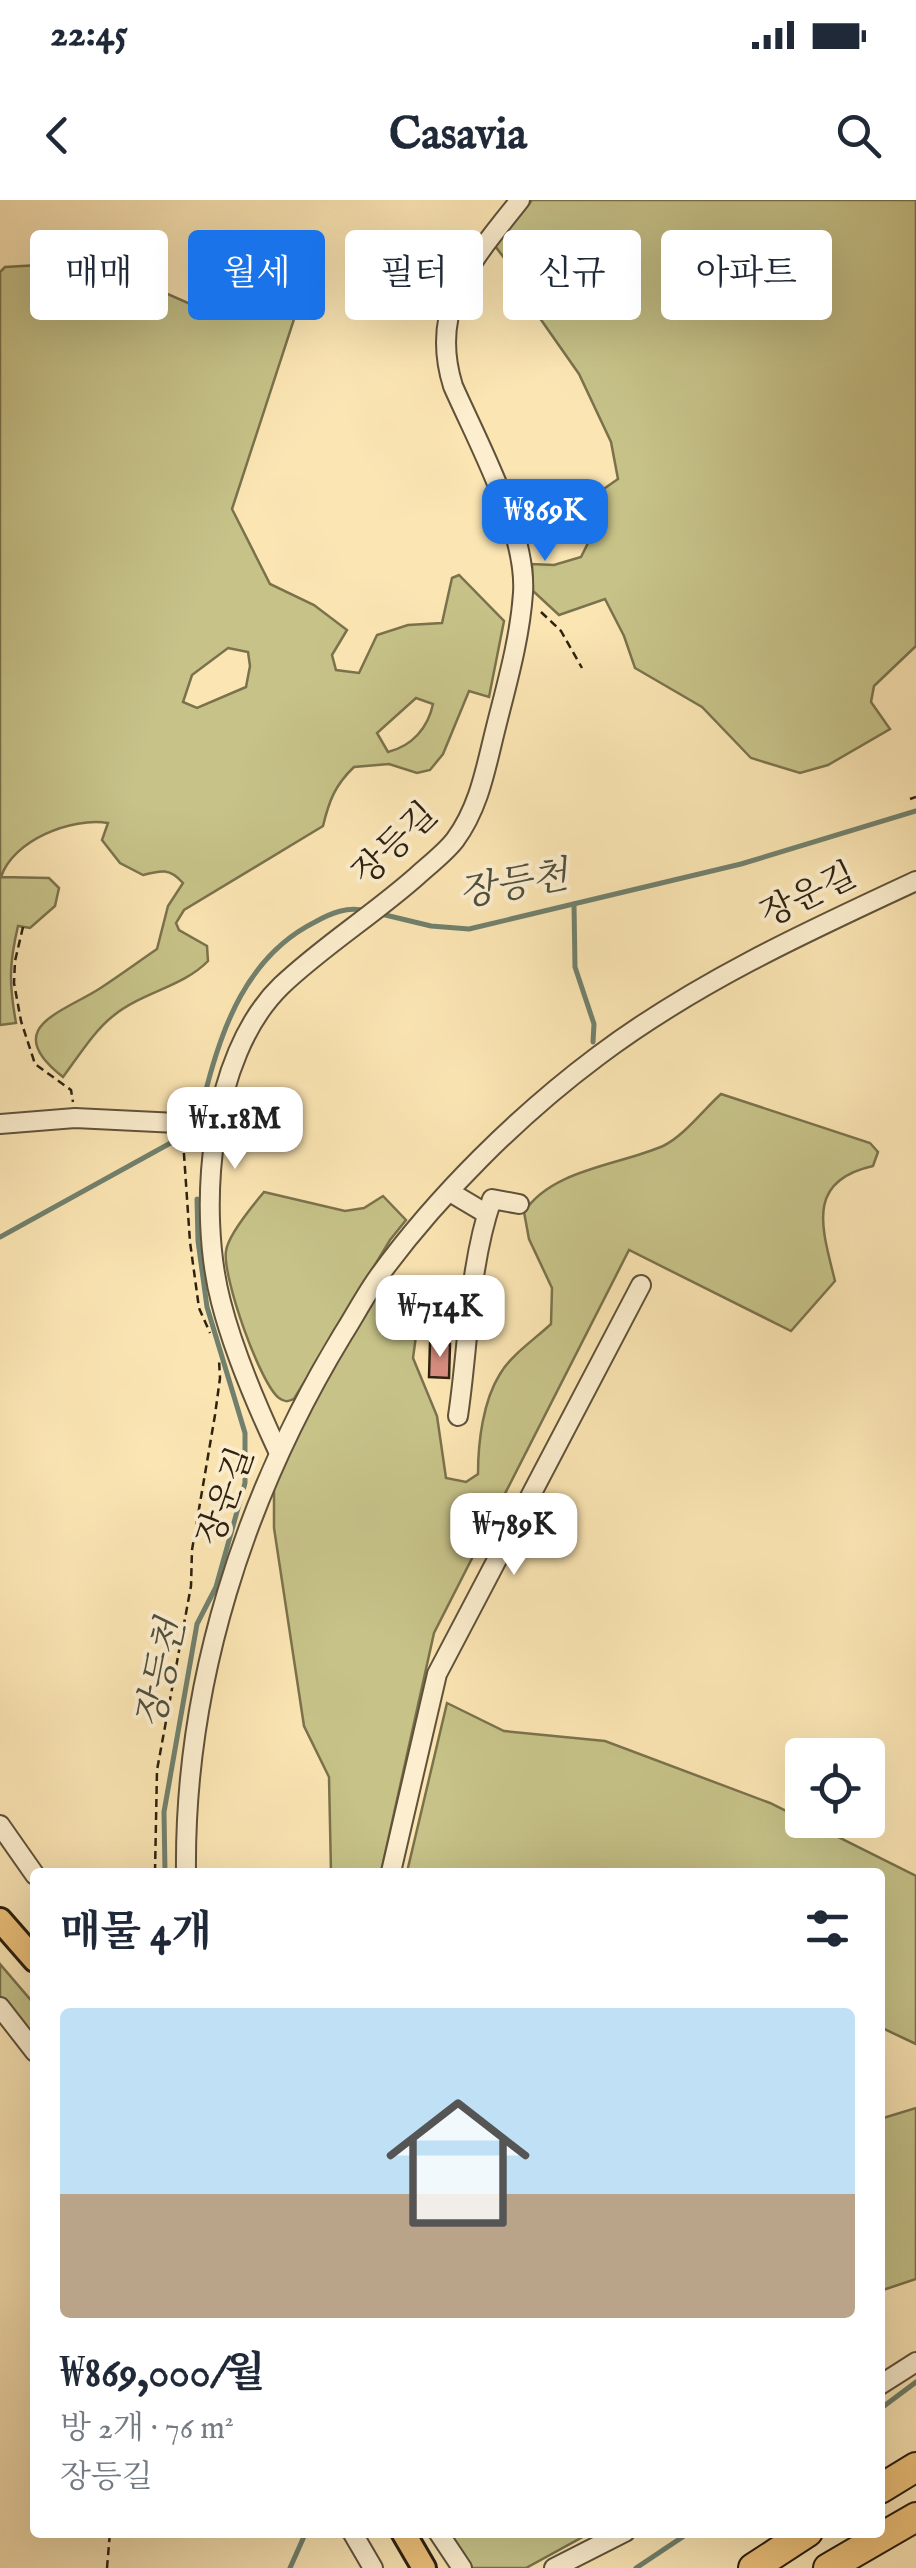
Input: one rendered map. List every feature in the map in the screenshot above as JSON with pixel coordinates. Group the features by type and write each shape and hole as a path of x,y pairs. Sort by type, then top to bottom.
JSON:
{"highway":[{"path":"885,2485 916,2467"},
{"path":"885,2535 916,2517"},
{"path":"753,2568 799,2538"},
{"path":"828,2568 880,2538"}],"main road":[{"path":"0,1920 30,1954"},
{"path":"406,2538 424,2568"}],"street":[{"name":"장등길","path":"278,1451 257,1407 221,1301 212,1235 212,1158 197,1124 229,1079 256,1018 288,980 398,893 452,844 474,808 517,640 522,576 514,531 453,386 444,336 460,282 520,200"},
{"name":"장운길","path":"186,1868 197,1732 216,1635 250,1520 278,1451 379,1276 509,1130 598,1055 782,943 916,881"},
{"path":"0,1124 76,1118 197,1124"},
{"path":"450,1192 487,1214"},
{"path":"458,1416 467,1357 472,1274 487,1214 492,1199 519,1204"},
{"path":"392,1868 437,1674 640,1285"},
{"path":"0,1825 30,1868"},
{"path":"0,2007 30,2046"},
{"path":"885,2382 916,2362"},
{"path":"356,2538 374,2568"},
{"path":"442,2538 462,2568"},
{"path":"554,2568 612,2538"}],"path":[{"path":"521,604 536,608 561,631 582,668"},
{"path":"910,799 916,797"},
{"path":"24,927 14,983 21,1021 35,1064 71,1090 76,1118"},
{"path":"197,1124 185,1144 190,1242 200,1308 212,1338"},
{"path":"155,1868 157,1770 192,1586 192,1550 220,1378 218,1354"},
{"path":"107,2568 110,2538"}],"shaded area":[{"path":"532,200 916,200 916,646 874,686 871,702 890,729 828,765 800,773 751,758 702,707 635,668 605,599 559,615 533,591 532,564 554,565 581,557 598,523 598,493 618,479 611,442 579,374 541,320 641,320 641,230 508,230"},
{"path":"503,236 503,256 495,246"},
{"path":"30,266 30,320 168,320 168,294 188,303 188,320 294,320 232,509 270,584 314,605 347,630 332,655 336,670 359,673 377,635 408,625 442,623 452,578 459,575 504,621 489,697 469,691 443,754 430,770 417,773 389,764 354,767 334,794 323,826 184,910 176,923 179,930 207,946 208,961 187,977 113,1016 63,1077 37,1046 37,1034 43,1024 157,949 168,906 183,883 169,873 143,875 120,863 102,840 108,823 61,828 18,852 1,877 49,878 59,888 55,906 30,928 18,926 11,974 16,1023 0,1025 0,272 5,267","holes":["228,648 248,652 246,687 197,708 183,702 192,675","416,698 433,704 418,735 388,752 377,733"]},
{"path":"721,1094 870,1143 878,1152 873,1166 851,1173 837,1183 824,1209 823,1225 835,1281 791,1331 629,1250 434,1633 382,1868 331,1868 329,1777 304,1726 274,1528 274,1480 282,1453 383,1283 399,1317 416,1336 413,1358 437,1416 446,1478 466,1482 478,1474 483,1422 494,1385 510,1360 551,1324 552,1288 529,1239 524,1212 551,1186 663,1146"},
{"path":"264,1192 345,1211 364,1208 383,1196 406,1220 294,1399 287,1401 279,1398 262,1373 236,1305 226,1264 231,1237"},
{"path":"447,1703 504,1731 605,1741 785,1810 785,1838 840,1838 916,1876 916,2044 885,2029 885,1868 408,1868"},
{"path":"0,1964 30,1999 30,2035 0,2000"},
{"path":"916,2108 916,2279 885,2289 885,2117"},
{"path":"452,2538 581,2538 526,2568 471,2568"}],"building":[{"path":"430,1343 450,1344 449,1378 429,1377"}],"waterway":[{"name":"장등천","path":"377,913 431,926 469,929 741,864 916,811"},
{"path":"574,904 575,967 594,1024 593,1042"},
{"name":"장등천","path":"195,1143 219,1046 254,974 291,936 315,922 340,911 366,911"},
{"path":"0,1237 176,1140"},
{"name":"장등천","path":"165,1868 164,1812 197,1624 216,1587 245,1483 245,1433 207,1307 197,1199"},
{"path":"885,2405 916,2382"},
{"name":"장등천","path":"290,2568 303,2538"},
{"path":"636,2568 681,2538"}]}
